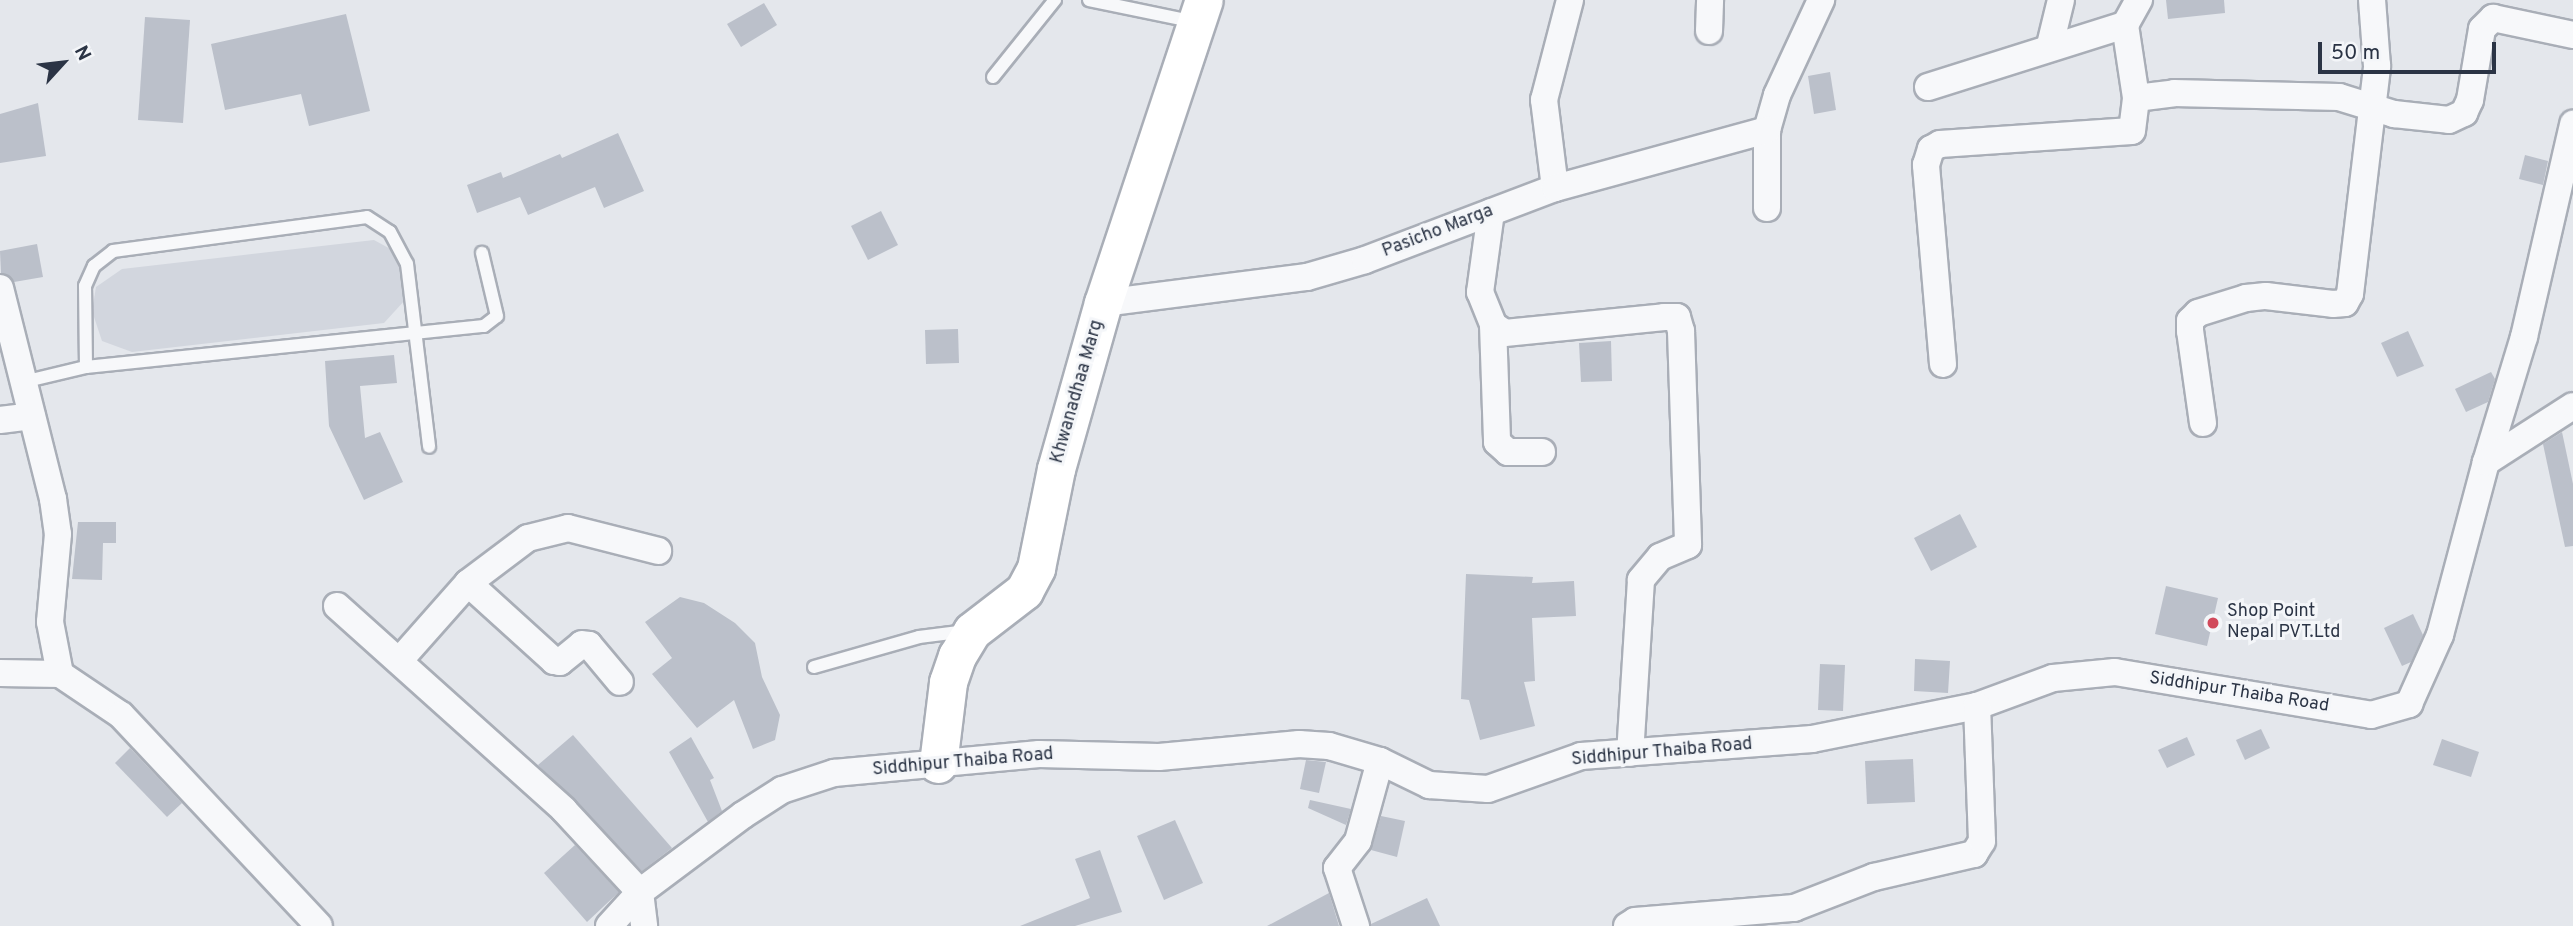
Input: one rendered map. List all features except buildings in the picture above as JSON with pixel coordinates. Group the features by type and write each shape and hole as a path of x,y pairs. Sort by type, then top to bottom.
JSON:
{"street":[{"path":"1555,188 1544,100 1570,0"},
{"path":"1709,31 1710,0"},
{"path":"1767,208 1767,130 1777,95 1821,0"},
{"path":"2050,45 2062,0"},
{"path":"1943,364 1926,165 1931,149 1940,145 2132,131 2136,98 2125,25 2128,13 2139,0"},
{"path":"2203,423 2190,331 2190,321 2198,313 2266,296 2333,304 2345,303 2350,295 2377,66 2372,0"},
{"name":"Khwanadhaa Marg","path":"938,764 948,682 972,631 1024,591 1036,568 1056,469 1103,303 1200,11"},
{"path":"2136,98 2174,93 2328,97 2429,121 2449,120 2463,113 2470,100 2482,29 2493,18 2573,35"},
{"path":"1928,87 2050,45 2125,25"},
{"name":"Siddhipur Thaiba Road","path":"608,926 640,892 782,789 834,773 1039,754 1159,757 1299,744 1329,746 1380,761 1429,785 1488,789 1581,756 1812,739 1978,706 2053,678 2115,673 2371,715 2409,704 2440,635 2486,462 2524,337 2573,124"},
{"name":"Pasicho Marga","path":"1103,303 1307,277 1555,188 1767,130"},
{"path":"1491,212 1480,292 1493,325 1497,442 1508,452 1542,452"},
{"path":"0,288 58,534 50,622 60,674"},
{"path":"1493,325 1505,333 1677,317 1688,545 1660,557 1641,580 1630,753"},
{"path":"2486,462 2573,406"},
{"path":"0,420 32,416"},
{"path":"399,661 468,583 528,538 568,528 658,551"},
{"path":"468,583 554,661 589,645 620,682"},
{"path":"337,606 564,810 640,892 644,926"},
{"path":"0,673 60,674 121,715 319,926"},
{"path":"1627,926 1635,921 1794,908 1874,877 1974,855 1982,841 1978,706"},
{"path":"1356,926 1337,868 1358,841 1380,761"}],"lane":[{"path":"993,76 1055,0"},
{"path":"1089,0 1200,11"},
{"path":"86,368 85,286 94,266 113,251 367,217 390,232 407,264 413,333 429,447"},
{"path":"23,382 86,368 484,326 497,316 482,253"},
{"path":"814,667 919,637 972,631"}],"shaded area":[{"path":"374,240 396,252 406,276 405,300 384,323 132,352 102,341 92,311 96,287 122,269"}],"place":[{"name":"Shop Point Nepal PVT.Ltd","path":"2213,623"}]}
